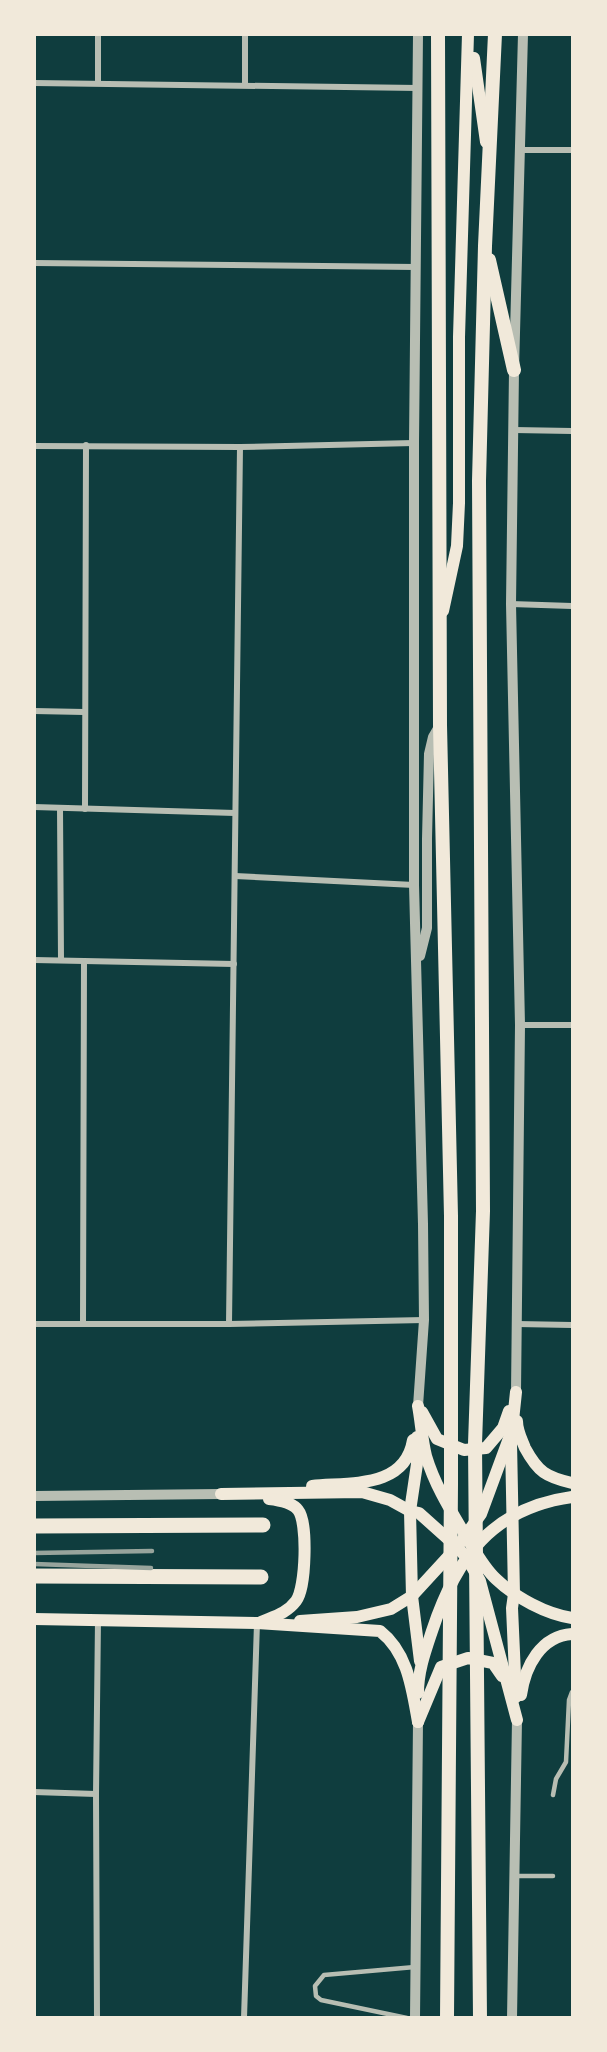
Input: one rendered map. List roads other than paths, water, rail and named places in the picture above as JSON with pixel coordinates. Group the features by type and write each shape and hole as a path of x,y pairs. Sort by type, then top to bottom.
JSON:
{"highway":[{"path":"34,1526 263,1525"},
{"path":"34,1576 261,1577"}],"main road":[{"path":"438,34 440,725 451,1216 447,2018"},
{"path":"441,621 457,546 459,337 470,34"},
{"path":"470,34 489,154"},
{"path":"480,2018 475,1444 483,1211 479,481 485,246 495,34"},
{"path":"485,246 492,268 514,370"},
{"path":"418,1406 437,1439 464,1450 486,1448 502,1428 516,1392"},
{"path":"516,1392 512,1430 514,1594 512,1608 517,1719"},
{"path":"516,1392 517,1430 535,1466 554,1479 573,1483"},
{"path":"221,1494 380,1479 395,1472 406,1460 411,1449 418,1406"},
{"path":"418,1406 417,1464 410,1511 412,1596 421,1665"},
{"path":"418,1406 425,1453 445,1503 468,1547 480,1581 517,1719"},
{"path":"418,1722 421,1665 444,1598 488,1499 512,1430"},
{"path":"221,1494 362,1492 390,1500 410,1511 419,1512 457,1547 468,1547 527,1507 573,1497"},
{"path":"221,1494 281,1500 297,1508 304,1520 303,1587 298,1599 287,1611 257,1623"},
{"path":"257,1623 357,1617 391,1609 412,1596 457,1547"},
{"path":"468,1547 495,1578 514,1594 557,1616 573,1618"},
{"path":"34,1619 257,1623 380,1631 401,1656 411,1682 418,1722"},
{"path":"517,1719 523,1681 533,1657 545,1644 563,1635 573,1634"},
{"path":"418,1722 441,1667 468,1658 493,1663 501,1673 517,1719"}],"street":[{"path":"98,34 98,83"},
{"path":"245,34 245,85"},
{"path":"418,34 414,443 414,885 424,1320 418,1406"},
{"path":"516,1392 520,1025 511,604 514,370 523,34"},
{"path":"34,83 419,88"},
{"path":"519,150 573,150"},
{"path":"34,263 416,267"},
{"path":"514,430 573,431"},
{"path":"34,446 240,447 414,443"},
{"path":"85,809 86,445"},
{"path":"229,1324 240,447"},
{"path":"511,604 573,606"},
{"path":"34,711 84,712"},
{"path":"417,966 427,928 429,754 440,725"},
{"path":"34,807 235,813"},
{"path":"60,808 61,960"},
{"path":"235,876 414,885"},
{"path":"34,960 234,964"},
{"path":"83,1324 84,961"},
{"path":"520,1025 573,1025"},
{"path":"34,1324 229,1324 424,1320"},
{"path":"516,1324 573,1325"},
{"path":"34,1496 221,1494"},
{"path":"97,2018 98,1620"},
{"path":"244,2018 257,1623"},
{"path":"512,2018 517,1719"},
{"path":"415,2018 418,1722"},
{"path":"34,1792 96,1794"}],"lane":[{"path":"553,1795 556,1779 566,1762 570,1700 573,1692"},
{"path":"513,1876 552,1876"},
{"path":"407,2018 321,2000 316,1996 315,1986 324,1975 415,1967"}],"railway":[{"path":"34,1553 152,1551"},
{"path":"34,1564 151,1568"}]}
